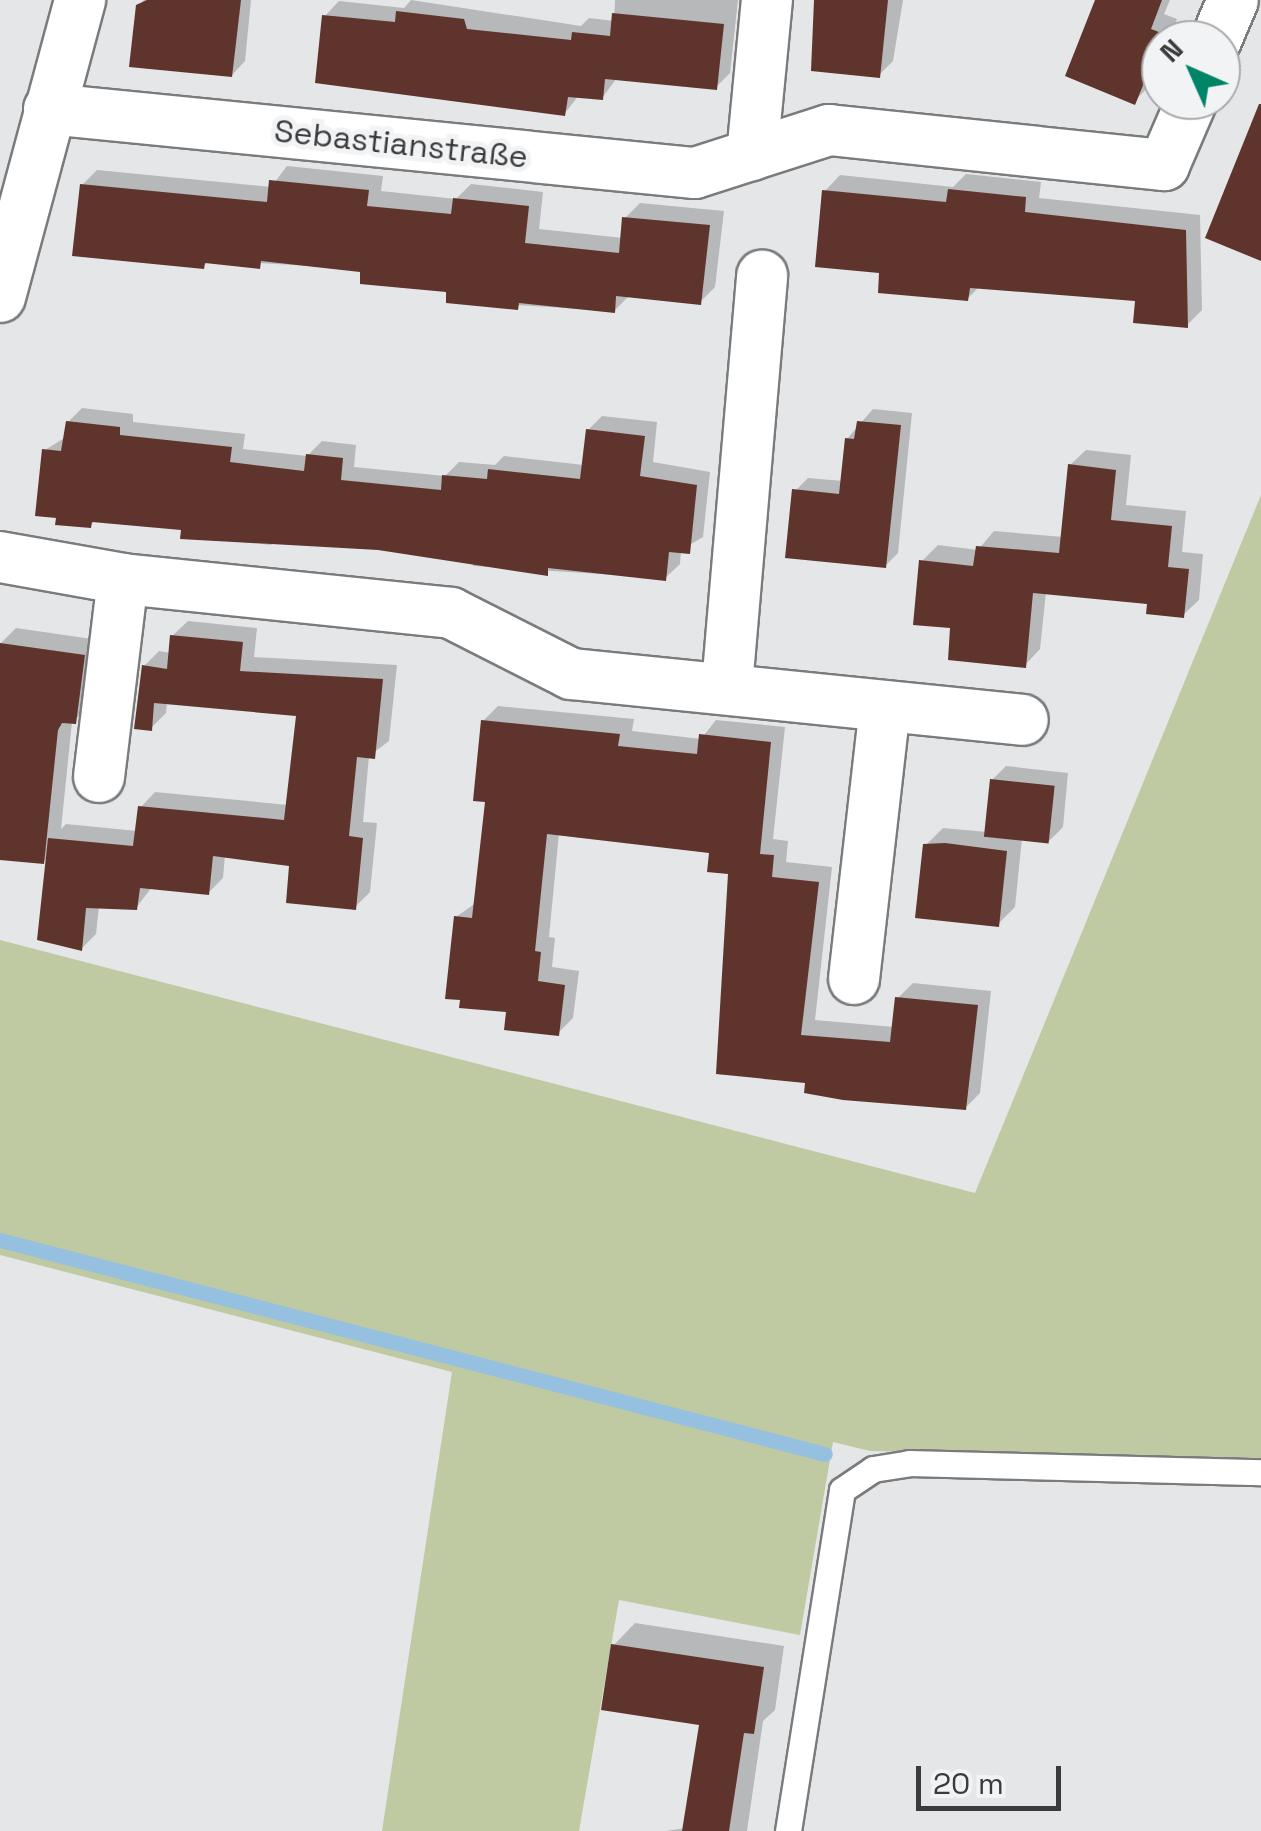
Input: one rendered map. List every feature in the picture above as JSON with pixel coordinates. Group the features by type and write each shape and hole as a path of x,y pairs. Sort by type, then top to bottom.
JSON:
{"street":[{"path":"0,297 80,0"},
{"path":"752,155 767,0"},
{"name":"Sebastianstraße","path":"49,109 695,172 829,130 1164,165 1183,120"},
{"path":"727,686 762,275"},
{"path":"0,557 123,579 451,613 571,674 727,686 1023,720"},
{"path":"99,777 123,579"},
{"path":"854,979 885,707"}],"lane":[{"path":"788,1831 842,1490 873,1468 910,1463 1261,1472"}],"green space":[{"path":"1261,495 1261,1458 870,1451 833,1442 800,1635 619,1600 579,1831 382,1831 452,1372 0,1255 0,940 975,1193"}],"building":[{"path":"147,0 241,0 232,77 129,67 136,5"},
{"path":"814,0 888,0 880,78 811,71"},
{"path":"1095,0 1162,0 1154,20 1141,20 1141,90 1135,105 1065,76"},
{"path":"396,11 464,19 467,29 571,40 572,32 610,36 612,13 724,24 717,90 605,79 603,100 568,97 565,116 315,83 322,15 395,22"},
{"path":"1261,104 1261,261 1205,238"},
{"path":"269,180 369,190 367,206 451,214 453,198 529,206 525,243 619,253 622,217 710,225 701,305 616,296 615,313 519,303 518,310 446,303 446,292 360,284 360,272 261,261 260,269 205,263 204,269 72,256 80,184 267,202"},
{"path":"948,189 1026,197 1025,212 1186,230 1188,328 1133,323 1135,301 970,288 968,301 878,293 879,273 815,267 822,190 946,202"},
{"path":"66,421 120,427 120,435 232,447 230,462 304,471 306,454 343,458 341,480 441,490 442,475 487,479 488,469 580,479 586,429 645,436 640,476 697,485 690,554 669,552 666,581 548,568 548,576 378,550 180,539 181,530 92,522 91,528 55,525 56,518 35,516 42,449 61,451"},
{"path":"857,421 901,425 886,568 785,558 792,489 839,494 845,438 854,439"},
{"path":"1068,464 1116,470 1111,520 1172,526 1168,567 1189,569 1184,618 1146,614 1147,604 1033,593 1026,668 948,660 950,628 913,625 919,560 973,566 976,546 1059,553"},
{"path":"170,635 243,642 240,671 383,679 375,759 357,757 349,836 363,838 356,910 286,903 289,866 213,856 209,895 140,888 137,910 86,908 82,951 37,940 48,838 133,846 138,806 284,820 296,716 154,703 152,731 134,729 142,665 167,669"},
{"path":"0,643 85,655 76,724 62,723 58,730 44,864 0,860"},
{"path":"481,720 620,734 618,746 697,754 699,734 771,742 760,854 774,855 772,877 819,882 801,1035 890,1042 895,997 978,1005 966,1110 843,1100 804,1093 805,1083 716,1074 728,874 707,872 709,853 547,834 535,951 541,952 538,981 565,985 559,1036 504,1030 506,1012 459,1008 460,1000 445,999 454,916 472,918 485,802 473,801"},
{"path":"990,779 1055,786 1049,843 984,837"},
{"path":"923,844 1007,851 999,927 915,918"},
{"path":"611,1644 764,1667 754,1734 744,1733 729,1831 682,1831 699,1725 601,1710"}],"waterway":[{"path":"0,1240 825,1454"}]}
